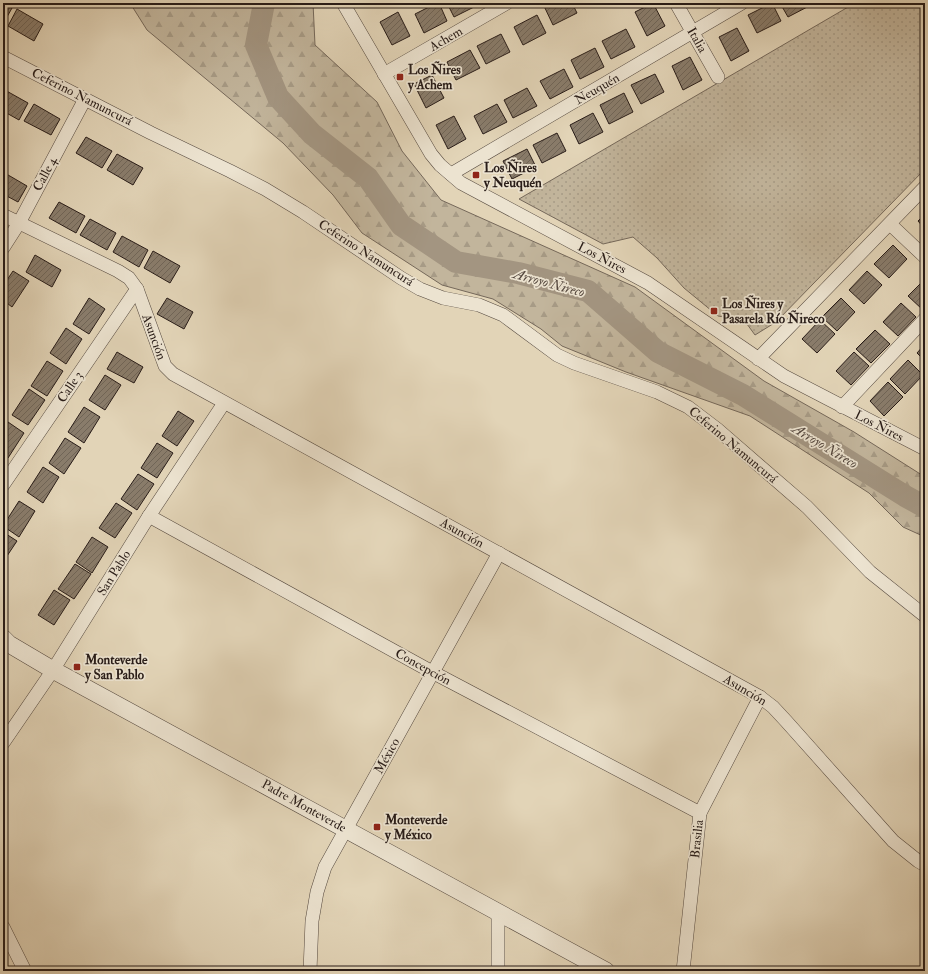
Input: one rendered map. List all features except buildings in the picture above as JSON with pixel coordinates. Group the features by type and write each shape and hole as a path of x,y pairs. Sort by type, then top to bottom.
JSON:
{"street":[{"name":"Los Ñires","path":"343,3 431,154 440,165 461,183 648,283 784,376 925,449"},
{"name":"Achem","path":"384,74 507,3"},
{"name":"Italia","path":"676,3 718,77"},
{"name":"Neuquén","path":"451,174 742,3"},
{"name":"Ceferino Namuncurá","path":"3,56 151,134 265,189 303,212 401,278 420,288 443,298 479,306 503,315 557,355 574,363 657,392 688,407 717,429 807,507 870,572 925,616"},
{"name":"Calle 4","path":"3,248 19,223 85,98"},
{"path":"758,359 925,187"},
{"name":"Asunción","path":"3,215 118,271 129,278 137,289 165,366 173,374 760,697 774,707 893,841 925,865"},
{"path":"890,224 925,257"},
{"name":"Calle 3","path":"3,485 137,289"},
{"path":"842,406 925,319"},
{"name":"San Pablo","path":"3,743 53,670 149,516 224,403"},
{"name":"Concepción","path":"149,516 434,673 700,813"},
{"name":"México","path":"310,971 312,921 317,892 325,867 434,673 499,553"},
{"name":"Padre Monteverde","path":"3,638 9,644 53,670 606,971"},
{"name":"Brasilia","path":"684,971 700,813 760,697"},
{"path":"498,912 498,971"},
{"path":"3,927 25,971"}],"green space":[{"path":"130,3 313,3 315,45 377,102 402,151 441,200 635,287 764,381 854,432 925,477 925,537 903,527 869,493 750,416 626,372 562,346 541,329 493,299 442,285 362,233 333,195 283,143 147,30"},
{"path":"855,3 925,3 925,169 776,322 755,335 744,320 718,316 684,288 657,258 633,237 603,244 519,199"}],"waterway":[{"name":"Arroyo Ñireco","path":"264,3 256,45 278,97 312,134 368,178 401,225 456,262 518,273 588,291 658,352 743,395 925,507"}],"place":[{"name":"Los Ñires y Achem","path":"400,77"},
{"name":"Los Ñires y Neuquén","path":"476,175"},
{"name":"Los Ñires y Pasarela Río Ñireco","path":"714,311"},
{"name":"Monteverde y San Pablo","path":"77,667"},
{"name":"Monteverde y México","path":"377,827"}]}
